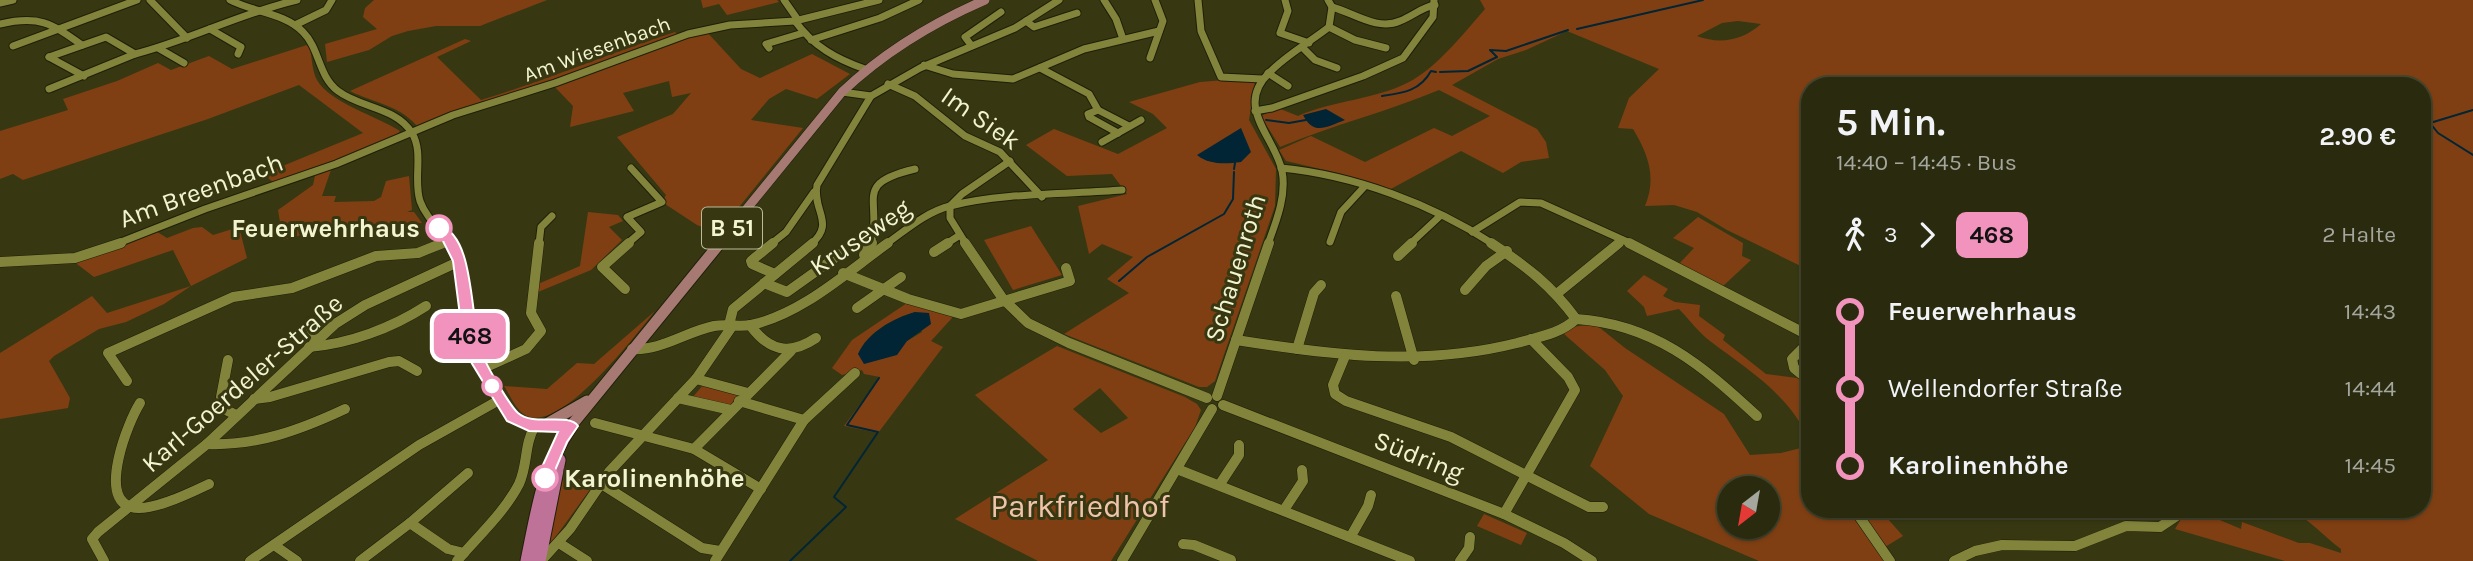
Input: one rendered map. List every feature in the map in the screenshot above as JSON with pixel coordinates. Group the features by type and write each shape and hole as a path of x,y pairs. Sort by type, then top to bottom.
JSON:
{"highway":[{"name":"B 51","path":"535,557 549,463 560,439 571,426"}],"main road":[{"name":"B 51","path":"571,426 842,92 865,69 915,35 985,0"},
{"path":"539,426 592,398"}],"street":[{"path":"0,3 13,0"},
{"path":"13,46 137,0"},
{"path":"150,0 187,38"},
{"path":"230,0 255,12 295,25 310,38 323,74 337,91 400,121 411,131 416,143 420,201 429,217 449,240 460,261 471,344 482,369 516,421 539,426 571,426"},
{"path":"49,89 135,54 297,0"},
{"path":"295,25 326,10 332,0"},
{"path":"783,0 803,33 811,40 833,57 865,69"},
{"name":"Am Wiesenbach","path":"411,131 718,26 797,21 880,0"},
{"path":"811,40 880,18 919,0"},
{"path":"775,274 752,264 751,261 786,232 814,192 834,154 871,96 924,65 1026,21 1059,0"},
{"path":"1104,0 1116,19 1123,39"},
{"path":"1150,58 1163,21 1155,0"},
{"path":"1198,0 1201,31 1221,77 1265,76 1289,86"},
{"path":"1284,0 1288,11 1280,33 1306,46 1315,60 1337,68"},
{"path":"1435,3 1433,17 1403,58 1363,76 1255,113 1265,76 1329,27 1330,4 1362,19 1391,24 1435,3"},
{"path":"971,44 965,37 1001,12"},
{"path":"1026,21 1034,27 1077,13"},
{"path":"0,24 35,18 46,20 85,48 111,39 135,54"},
{"path":"756,23 757,32"},
{"path":"1329,27 1355,40 1386,48"},
{"path":"211,29 241,47 238,54"},
{"path":"924,65 953,74 1008,79 1084,49 1159,31"},
{"path":"769,48 766,44 803,33"},
{"path":"81,46 49,57 85,76"},
{"path":"158,48 184,63"},
{"path":"1038,69 1089,94 1097,110 1129,126"},
{"name":"Im Siek","path":"888,84 909,92 965,136 1000,152 1042,197"},
{"path":"842,92 871,96"},
{"path":"1097,110 1088,114 1089,117 1118,133"},
{"name":"Schauenroth","path":"1216,399 1281,207 1281,168 1255,113"},
{"path":"1102,142 1141,120"},
{"name":"Am Breenbach","path":"0,262 75,258 97,252 205,209 336,164 411,131"},
{"path":"952,204 1010,161"},
{"path":"625,289 602,267 641,232 627,217 662,202 631,168"},
{"path":"1281,168 1309,169 1365,186 1472,232 1507,251 1559,292 1576,319"},
{"path":"856,263 870,247 874,223 870,201 874,189 895,172 915,169"},
{"path":"1330,242 1341,212 1365,186"},
{"name":"Kruseweg","path":"632,349 647,350 705,328 750,325 797,306 926,216 952,204 1122,190"},
{"path":"535,557 559,543 600,483 641,435 696,379 731,325 733,309 822,235 824,222 814,192"},
{"path":"1472,232 1527,201 1541,203 1622,240 1801,331"},
{"name":"Südring","path":"952,204 950,218 960,235 1003,299 1028,323 1052,336 1504,514 1564,543 1592,561"},
{"path":"482,369 526,349 541,331 531,313 533,284 541,227 552,216"},
{"path":"1398,256 1440,216"},
{"path":"934,252 960,235"},
{"path":"127,382 108,353 233,297 292,288 376,256 418,253 449,240"},
{"path":"1559,292 1622,240"},
{"path":"764,284 787,292 853,245 870,247"},
{"path":"1465,290 1486,266 1507,251"},
{"name":"Karl-Goerdeler-Straße","path":"104,561 93,544 92,539 98,532 207,444 317,339 365,305 460,261"},
{"path":"843,273 961,314 1003,299 1070,281 1066,268"},
{"path":"857,308 901,277"},
{"path":"1297,349 1314,293 1321,285"},
{"path":"1396,296 1414,360"},
{"path":"310,347 387,327 426,306"},
{"path":"1236,340 1345,356 1414,360 1474,354 1561,329 1576,319 1595,318 1626,325 1659,339 1709,370 1757,416"},
{"path":"310,322 313,337 317,339"},
{"path":"750,325 770,345 791,352 800,350 816,338"},
{"path":"1504,514 1575,390 1568,377 1531,339"},
{"path":"1801,350 1792,359 1794,368 1801,374"},
{"path":"694,449 739,401 791,352"},
{"path":"1345,356 1333,385 1335,394 1346,401 1390,414 1451,438 1589,507 1603,507"},
{"path":"228,360 221,397 226,410 236,415"},
{"path":"254,399 270,397 399,360 417,371"},
{"path":"600,483 717,556 804,421 855,373"},
{"path":"696,379 748,393"},
{"path":"678,398 731,410"},
{"path":"250,561 419,445 501,399"},
{"path":"1122,561 1212,409 1205,405 1216,399"},
{"path":"739,401 804,421"},
{"path":"140,403 125,431 117,463 117,492 130,507 171,499 209,484"},
{"path":"207,444 248,443 276,438 345,409"},
{"path":"595,423 694,449 761,489"},
{"path":"410,523 461,557 504,506 519,483 525,443 539,426"},
{"path":"1220,484 1239,455 1239,445"},
{"path":"1177,469 1410,561"},
{"path":"1284,510 1303,481 1302,470"},
{"path":"360,561 410,523 468,473"},
{"path":"1351,536 1371,495"},
{"path":"1860,518 1890,561"},
{"path":"1954,561 1975,551 2002,545 2075,547 2126,526 2160,527 2174,518"},
{"path":"1460,561 1469,548 1470,537"},
{"path":"559,543 587,561"},
{"path":"1184,544 1194,545 1232,561"},
{"path":"274,545 297,561"}],"green space":[{"path":"374,0 547,0 480,26 436,26 408,31 392,36 369,50 327,62 325,44 377,29 363,17 365,8"},
{"path":"701,0 779,2 727,15 719,4 703,8"},
{"path":"1480,0 2473,0 2473,561 2285,561 2175,529 2182,518 2215,518 2241,529 2242,522 2299,543 2310,543 2341,553 2341,549 2303,518 2431,518 2431,77 1801,77 1801,266 1727,230 1697,212 1674,205 1645,206 1650,185 1647,157 1633,129 1618,128 1629,98 1659,69 1567,31 1526,50 1498,59 1452,85 1537,129 1546,142 1549,158 1521,162 1503,173 1461,151 1389,190 1342,174 1286,161 1279,150 1311,136 1365,162 1434,128 1452,136 1490,116 1439,90 1280,147 1261,116 1278,108 1298,116 1395,88 1418,77 1459,39 1485,9","holes":["1738,21 1761,24 1739,37 1723,40 1697,36 1722,23"]},
{"path":"706,31 741,69 760,78 812,54 850,74 817,99 786,89 769,99 751,120 803,128 718,233 697,225 662,202 666,195 617,137 673,114 691,93 672,97 669,81 623,93 634,111 570,127 573,106 551,83 417,126 402,113 350,91 465,39 471,41 437,57 481,100 675,32 681,37"},
{"path":"307,45 310,48 315,76 323,88 332,96 400,131 391,139 360,154 273,182 263,174 363,133 299,85 208,119 23,180 13,174 0,179 0,131 68,110 63,99 117,81 158,63 171,70 209,56 232,69"},
{"path":"1200,82 1255,82 1249,120 1276,169 1275,206 1215,381 1207,387 1199,387 1064,334 1129,293 1107,279 1133,257 1102,244 1089,254 1078,206 1127,194 1112,174 1067,176 1026,145 1054,129 1118,154 1167,128 1153,114 1129,102"},
{"path":"332,167 322,196 336,196 334,202 374,201 381,197 386,181 409,176 412,210 407,212 414,212 422,223 339,225 283,240 278,210 313,185 316,171"},
{"path":"588,212 618,215 623,221 609,227 622,240 591,270 538,292 538,284 580,266"},
{"path":"1698,217 1743,243 1742,256 1751,260 1722,287 1678,265 1694,248 1673,238"},
{"path":"1031,226 1062,275 1013,290 984,240"},
{"path":"202,227 213,235 239,227 247,258 191,286 173,250 94,277 77,264 79,259 154,230 167,238 193,228"},
{"path":"1644,275 1668,289 1663,296 1675,302 1700,305 1699,316 1725,335 1723,340 1766,374 1797,378 1801,381 1801,424 1779,396 1706,337 1679,309 1647,316 1644,307 1627,291"},
{"path":"191,286 164,304 126,322 99,329 54,356 49,361 70,398 68,408 0,419 0,353 92,296 107,313"},
{"path":"910,301 950,312 952,318 931,341 943,347 878,433 844,426 880,377 864,374 862,370 842,375 832,368 852,340","holes":["915,312 922,332 907,341 884,327"]},
{"path":"655,311 597,379 559,410 542,417 527,416 516,407 504,386 547,389 577,363 594,364"},
{"path":"1595,324 1625,348 1724,414 1750,455 1781,453 1801,448 1801,518 1855,518 1885,561 1759,561 1649,514 1590,466 1623,396 1605,370 1564,334 1572,327"},
{"name":"Parkfriedhof","path":"1057,346 1185,397 1197,404 1201,410 1195,427 1111,561 1038,561 955,519 1048,460 975,395","holes":["1100,388 1128,418 1101,433 1073,409"]},
{"path":"704,384 743,394 731,408 692,398"},
{"path":"564,474 594,484 546,550"},
{"path":"1484,514 1527,533 1521,545 1477,526"},
{"path":"1866,518 1887,518 1903,536 1885,547"}],"water":[{"path":"1326,109 1345,120 1316,128 1307,122 1303,115"},
{"path":"1241,128 1251,152 1241,162 1212,162 1197,155"},
{"path":"915,312 929,313 931,324 907,341 897,355 864,364 858,354 868,339 890,322"}],"waterway":[{"path":"1577,29 1703,0"},
{"path":"1440,72 1468,71 1497,57 1490,50 1506,51 1568,30"},
{"path":"1382,96 1410,90 1422,83 1431,71 1436,72"},
{"path":"2431,123 2473,110"},
{"path":"1266,120 1289,123 1306,120"},
{"path":"2431,124 2438,133 2473,155"},
{"path":"1234,169 1235,163"},
{"path":"1119,281 1147,257 1224,214 1233,199 1234,172"},
{"path":"790,561 846,507 834,497 878,432 847,425 879,378"}],"bus line":[{"name":"468","path":"439,228 460,261 475,357 512,417 529,425 571,426 560,439 545,478"}],"place":[{"name":"Feuerwehrhaus","path":"439,228"},
{"name":"Karolinenhöhe","path":"545,478"}]}
